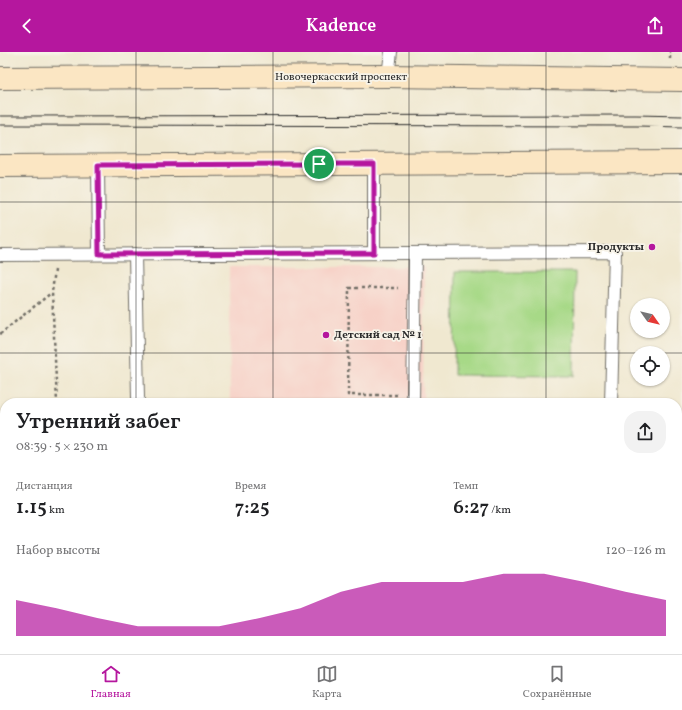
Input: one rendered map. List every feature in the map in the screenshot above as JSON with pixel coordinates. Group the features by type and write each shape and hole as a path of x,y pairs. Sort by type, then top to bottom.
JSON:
{"main road":[{"name":"Новочеркасский проспект","path":"0,78 388,76 682,80"},
{"path":"0,166 682,162"}],"lane":[{"path":"388,76 391,52"},
{"path":"374,164 374,253"},
{"path":"98,165 99,254"},
{"path":"0,254 615,252 611,398"},
{"path":"414,398 415,253"},
{"path":"135,254 138,398"}],"path":[{"path":"670,52 670,59"},
{"path":"57,254 52,292 57,398"},
{"path":"398,398 348,395 348,288 415,288"},
{"path":"0,334 52,292"}],"shaded area":[{"name":"Детский сад № 1","path":"229,267 424,267 423,398 230,398"}],"green space":[{"path":"455,272 575,272 574,376 454,375"}],"tram line":[{"path":"0,116 682,116"},
{"path":"0,125 682,127"}],"place":[{"name":"Продукты","path":"652,247"},
{"name":"Детский сад № 1","path":"326,335"}],"route":[{"path":"319,164 374,164 374,253 99,254 98,165 319,164"}]}
